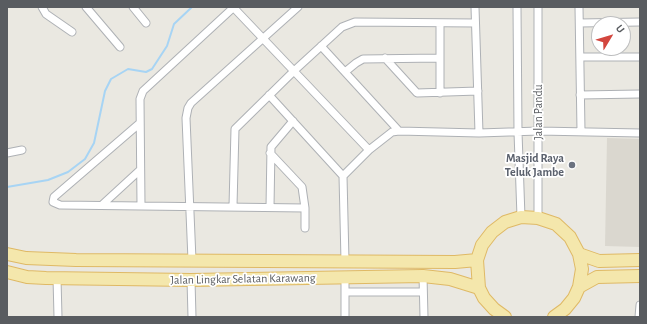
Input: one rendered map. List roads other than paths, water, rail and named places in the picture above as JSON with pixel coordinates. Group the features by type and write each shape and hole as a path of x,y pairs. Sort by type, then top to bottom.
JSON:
{"main road":[{"path":"505,317 494,309 479,288 477,260 482,245 492,232 505,222 521,217 538,218 556,224 570,237 579,254 582,269 579,287 574,298 565,309 554,317"},
{"name":"Jalan Lingkar Selatan Karawang","path":"7,254 26,258 121,260 455,262 477,260"},
{"path":"579,254 599,261 640,260"},
{"path":"121,260 123,280"},
{"name":"Jalan Lingkar Selatan Karawang","path":"7,272 27,277 123,280 423,276 450,279 479,288"},
{"path":"579,287 597,277 640,276"}],"street":[{"path":"42,7 46,14 72,32"},
{"path":"86,7 120,46"},
{"path":"133,7 146,23"},
{"path":"142,205 140,170 140,100 146,86 233,7 295,70 369,150"},
{"path":"192,260 186,118 188,108 263,37 298,7"},
{"path":"475,7 479,133"},
{"name":"Jalan Pandu","path":"518,7 518,132 521,217"},
{"name":"Jalan Pandu","path":"538,7 538,218"},
{"path":"579,7 581,132"},
{"path":"233,206 235,129 295,70 342,27 355,22 475,23"},
{"path":"580,23 640,22"},
{"path":"440,23 440,93"},
{"path":"321,46 399,131"},
{"path":"580,57 640,57"},
{"path":"385,58 414,91 421,94 478,91"},
{"path":"345,72 356,62 363,59 440,58"},
{"path":"580,95 640,94"},
{"path":"269,95 343,176 345,261"},
{"path":"270,207 270,153 272,144 293,121"},
{"path":"140,123 54,197 54,203 60,205 103,204 305,208"},
{"path":"343,176 386,135 399,131 479,133 538,131 640,133"},
{"path":"7,153 22,150"},
{"path":"270,153 299,182 304,191 305,228"},
{"path":"103,204 140,170"},
{"path":"423,276 424,317"},
{"path":"345,277 345,317"},
{"path":"57,278 58,317"},
{"path":"191,280 192,317"},
{"path":"346,292 423,292"},
{"path":"639,317 640,305"}],"waterway":[{"path":"7,187 48,180 68,172 85,159 94,143 105,91 111,79 128,69 146,72 152,69 167,46 174,24 192,7"}],"place":[{"name":"Masjid Raya Teluk Jambe","path":"572,165"}]}
